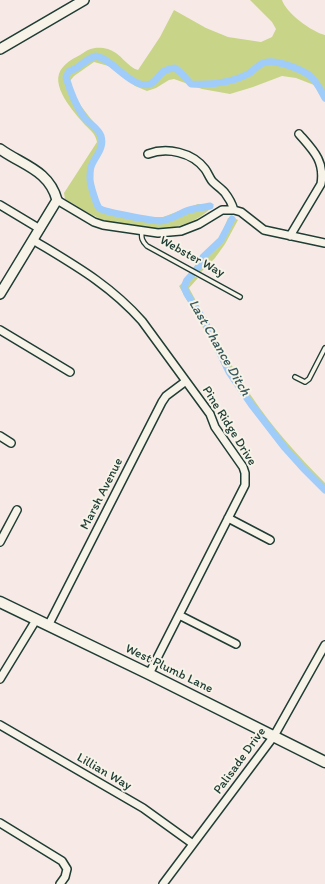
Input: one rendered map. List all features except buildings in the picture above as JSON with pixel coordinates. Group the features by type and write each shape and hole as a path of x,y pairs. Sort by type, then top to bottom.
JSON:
{"main road":[{"name":"West Plumb Lane","path":"0,602 324,760"}],"street":[{"path":"0,49 84,0"},
{"path":"290,236 321,184 323,177 323,170 319,157 299,134"},
{"path":"0,149 45,178 51,185 57,200 0,293"},
{"path":"148,154 159,151 175,151 196,162 205,170 214,183 227,195 234,210 241,212 264,230 325,243"},
{"name":"Webster Way","path":"57,200 94,222 113,227 158,233 180,231 199,224 222,210 234,210"},
{"path":"0,205 40,229"},
{"name":"Pine Ridge Drive","path":"33,240 88,274 117,295 142,321 210,414 215,427 243,467 245,473 245,485 149,674"},
{"path":"0,330 70,372"},
{"name":"Marsh Avenue","path":"48,626 162,402 166,396 186,381"},
{"path":"0,436 11,443"},
{"path":"0,542 17,510"},
{"path":"228,518 270,540"},
{"path":"179,615 236,644"},
{"path":"0,679 36,620"},
{"name":"Palisade Drive","path":"163,884 274,736 325,646"},
{"name":"Lillian Way","path":"0,725 144,808 193,844"},
{"path":"0,823 62,861 67,869 65,877 60,884"}],"lane":[{"name":"Webster Way","path":"142,231 143,242 147,246 240,297"},
{"path":"295,377 305,382 309,378 325,348"}],"green space":[{"path":"250,0 282,0 289,11 300,21 313,30 325,35 325,102 314,85 296,78 282,76 230,94 202,89 174,79 147,91 135,86 112,67 94,62 74,76 70,81 75,96 102,133 102,150 93,164 92,171 92,184 99,206 106,210 148,217 163,217 198,204 214,204 204,214 191,222 176,227 157,229 142,228 106,221 65,199 64,193 97,142 94,134 69,106 60,90 58,82 59,74 63,67 71,60 87,51 93,48 100,48 113,51 130,66 138,70 160,37 174,10 206,28 228,37 261,42 272,37 276,29 272,22"},
{"path":"228,218 238,220 225,244 215,258 200,273 193,268 219,241"},
{"path":"192,275 198,278 189,288 243,384 277,431 325,483 325,493 282,446 244,395 227,368 179,286"}],"waterway":[{"name":"Last Chance Ditch","path":"210,206 184,212 170,219 161,221 119,214 99,208 90,182 90,175 92,163 99,153 102,145 101,136 98,130 83,116 75,102 66,77 69,71 73,70 88,59 96,56 107,61 127,77 139,84 150,84 165,71 175,68 191,84 206,84 235,80 248,74 263,63 274,62 293,67 312,77 325,98"},
{"name":"Last Chance Ditch","path":"232,219 221,240 203,257 197,269 187,280 184,287 205,322 229,372 251,404 285,448 325,490"}]}
